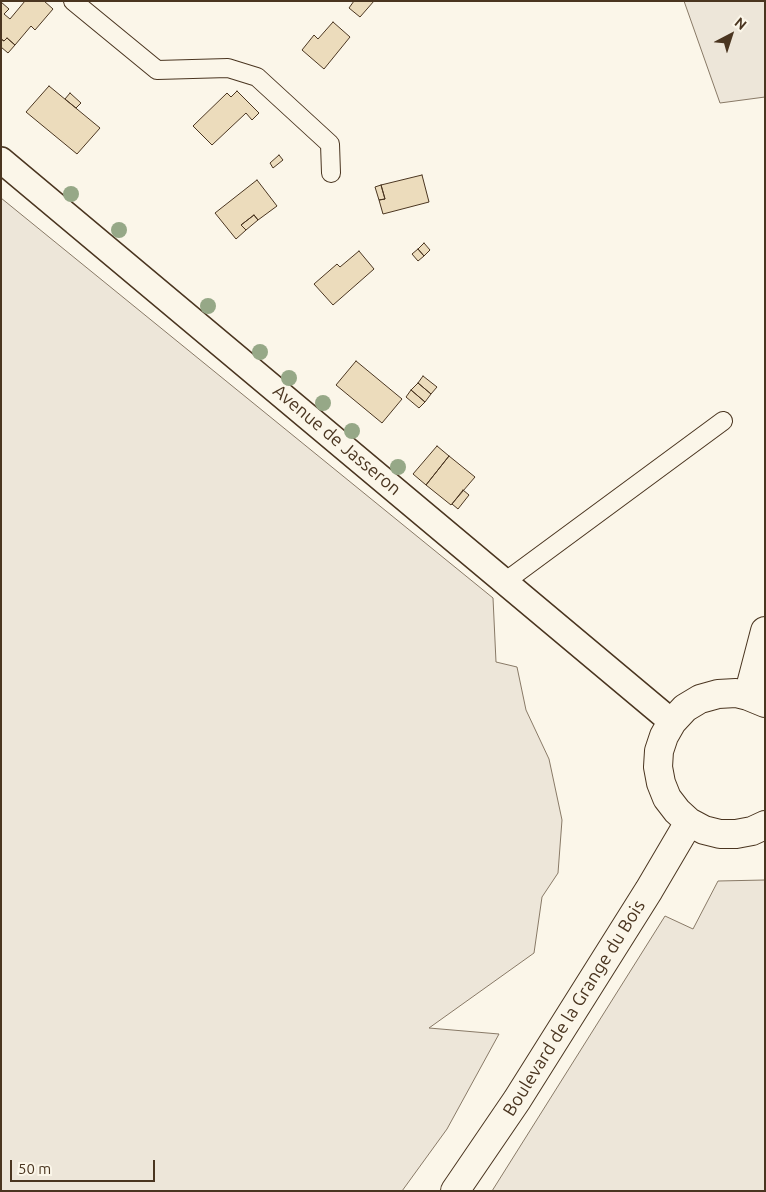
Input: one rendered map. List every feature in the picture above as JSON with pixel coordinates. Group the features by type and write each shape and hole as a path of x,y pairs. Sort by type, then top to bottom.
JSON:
{"main road":[{"name":"Avenue de Jasseron","path":"1,160 506,581 672,722"},
{"path":"765,631 757,699 736,693 718,694 700,699 685,708 672,722 664,736 658,767 661,784 667,798 689,822 704,830 720,834 752,831 765,825"},
{"name":"Boulevard de la Grange du Bois","path":"455,1191 517,1100 649,890 689,822"}],"street":[{"path":"73,1 157,70 228,68 258,77 330,144 331,173"},
{"path":"506,581 723,421"}],"shaded area":[{"path":"684,1 765,1 765,97 720,103"},
{"path":"1,198 493,598 496,662 517,667 526,710 549,759 562,820 558,873 542,897 534,953 429,1028 499,1034 447,1129 402,1191 1,1191"},
{"path":"765,880 765,1191 492,1191 665,916 693,929 718,881"}],"building":[{"path":"25,1 44,1 53,9 35,30 31,26 15,45 7,38 4,41 1,39 1,2 9,9 4,14 10,19"},
{"path":"354,1 374,1 360,17 349,8"},
{"path":"333,22 350,37 324,69 302,50 314,35 318,39"},
{"path":"7,38 15,45 8,53 1,47 1,39 4,41"},
{"path":"49,86 100,128 77,154 26,112"},
{"path":"237,91 259,113 252,120 246,113 212,145 193,126 227,93 231,97"},
{"path":"70,93 81,103 76,108 65,99"},
{"path":"279,155 283,160 273,168 270,163"},
{"path":"422,175 429,202 383,214 379,200 385,199 381,185"},
{"path":"257,180 277,206 258,220 254,215 241,225 246,230 236,239 215,213"},
{"path":"381,185 385,199 379,200 375,187"},
{"path":"254,215 258,220 246,230 241,225"},
{"path":"424,243 430,250 424,256 418,249"},
{"path":"418,249 424,256 418,261 412,254"},
{"path":"359,251 374,269 333,305 314,284 337,264 340,267"},
{"path":"356,361 402,399 382,423 336,385"},
{"path":"423,376 437,387 431,394 418,383"},
{"path":"418,383 431,394 425,402 411,390"},
{"path":"411,390 425,402 419,408 406,397"},
{"path":"437,446 449,456 426,485 413,474"},
{"path":"449,456 475,477 451,505 426,485"},
{"path":"463,490 469,495 458,509 452,504"}]}
